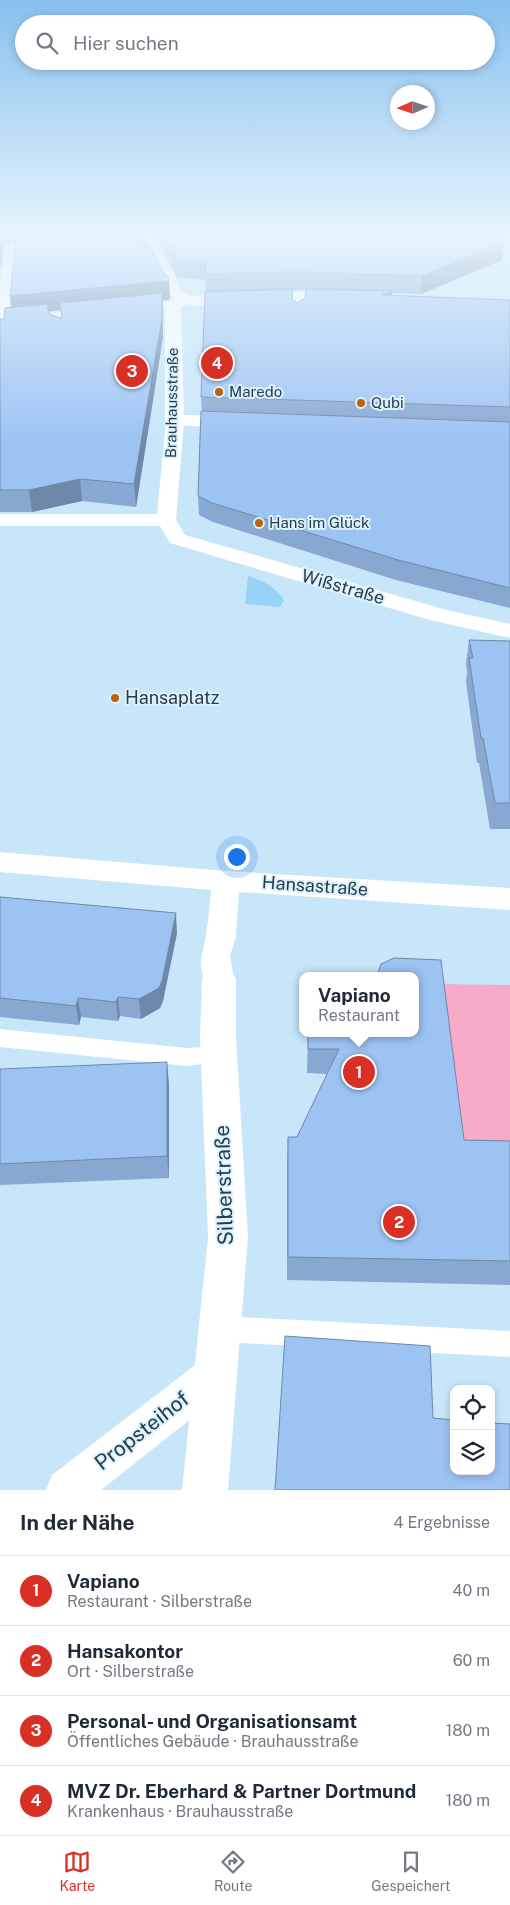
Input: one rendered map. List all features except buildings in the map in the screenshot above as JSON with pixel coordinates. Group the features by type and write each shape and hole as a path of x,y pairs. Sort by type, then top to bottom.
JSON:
{"street":[{"path":"2,304 1,322 55,321 167,304"},
{"name":"Brauhausstraße","path":"166,520 175,421 177,304"},
{"path":"175,421 260,423"},
{"path":"0,520 166,520"},
{"name":"Wißstraße","path":"166,520 177,540 438,615 510,631"},
{"name":"Hansastraße","path":"0,862 226,881 510,899"},
{"name":"Silberstraße","path":"205,1490 228,1237 219,1055 218,978 215,956 221,936 226,881"},
{"name":"Propsteihof","path":"67,1490 217,1373"}],"lane":[{"path":"0,1038 187,1057 219,1055"},
{"path":"221,1329 510,1344"}],"shaded area":[{"path":"438,984 510,985 510,1165 436,1164"}],"water":[{"path":"248,576 264,582 277,591 284,600 280,607 245,604"}],"place":[{"name":"MVZ Dr. Eberhard & Partner Dortmund","path":"217,363"},
{"name":"Personal- und Organisationsamt","path":"132,371"},
{"name":"Maredo","path":"219,392"},
{"name":"Qubi","path":"361,403"},
{"name":"Hans im Glück","path":"259,523"},
{"name":"Hansaplatz","path":"115,698"},
{"name":"Vapiano","path":"359,1072"},
{"name":"Hansakontor","path":"399,1222"}]}
